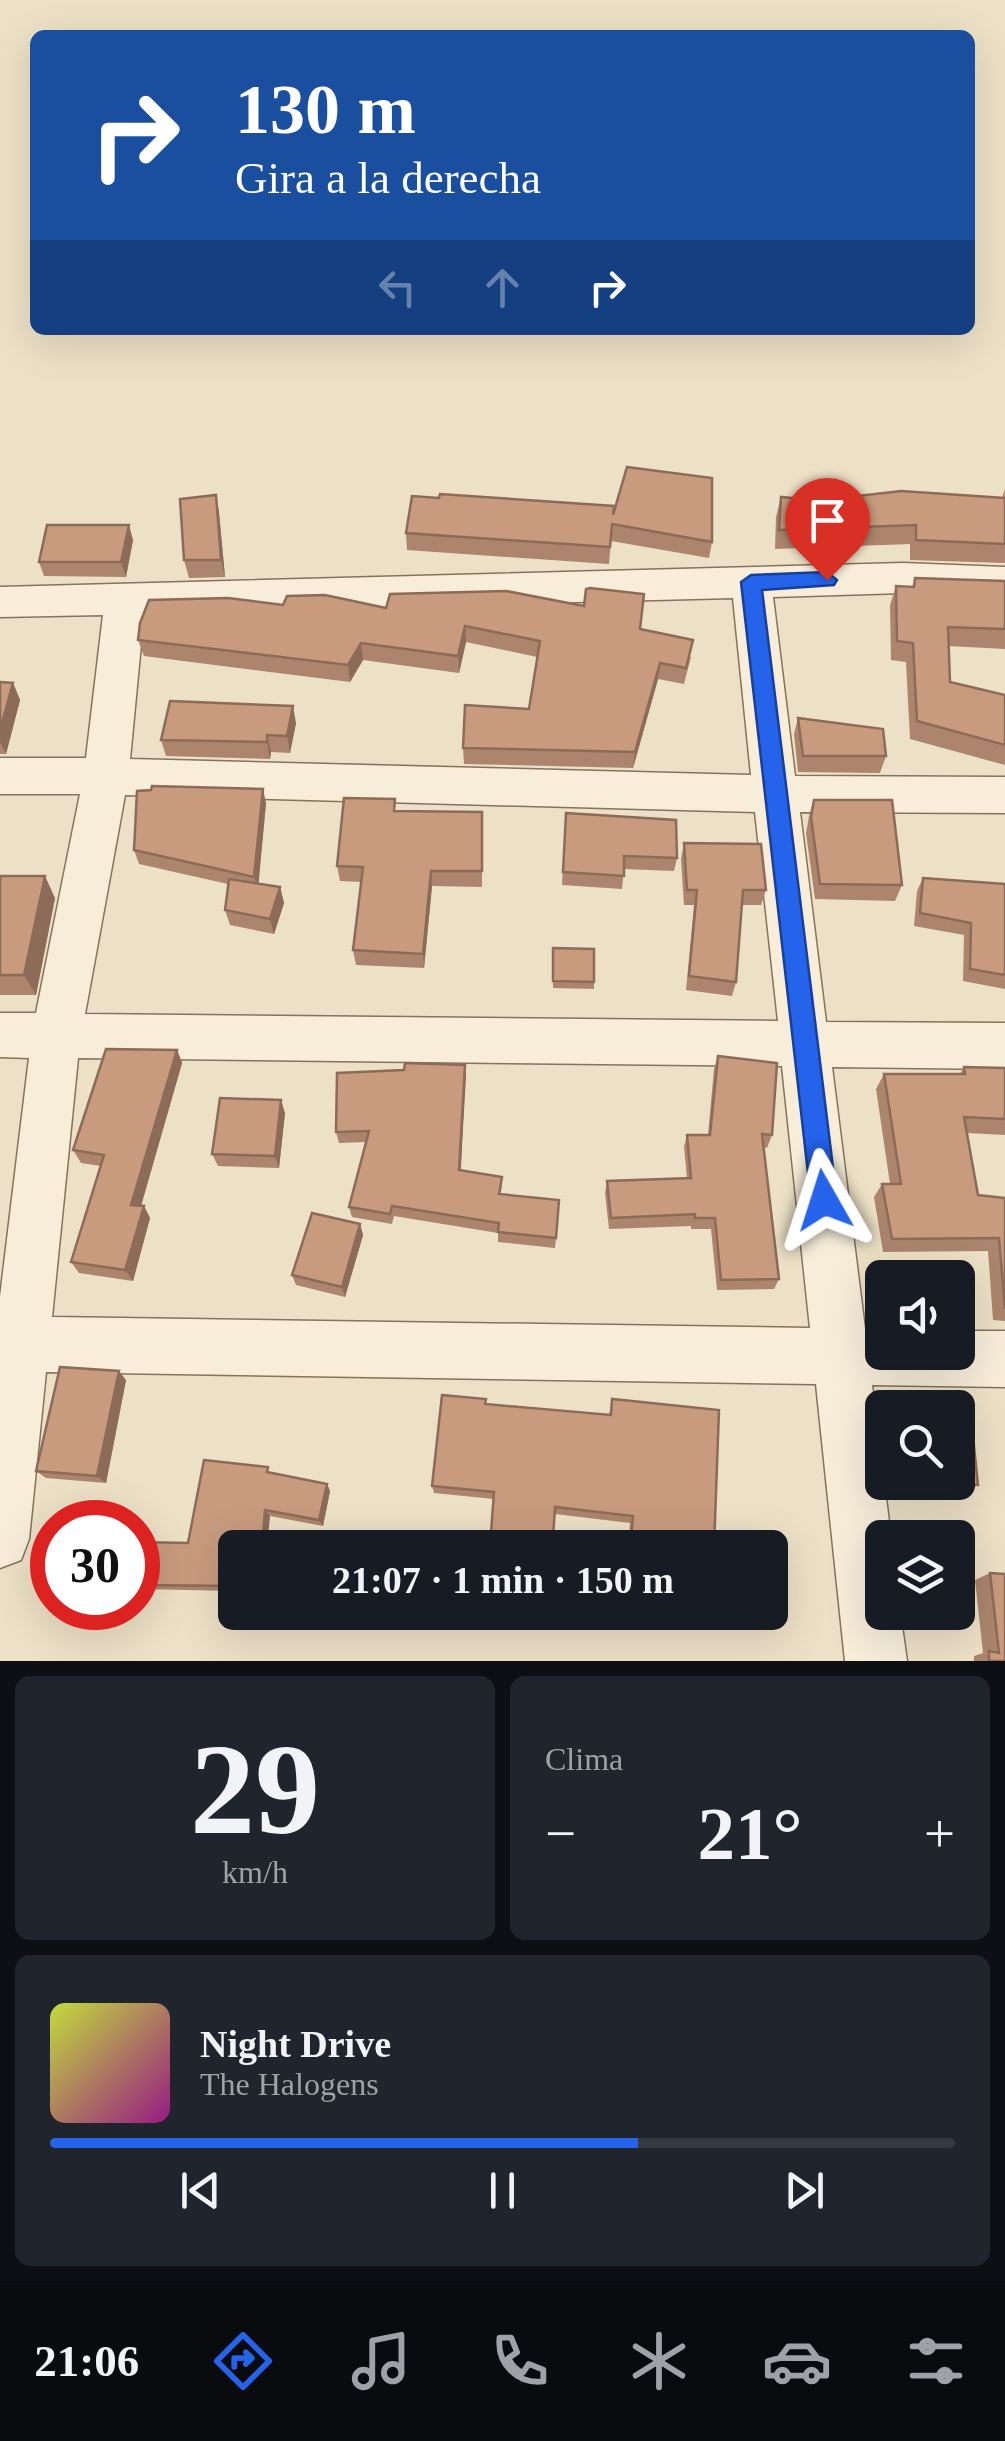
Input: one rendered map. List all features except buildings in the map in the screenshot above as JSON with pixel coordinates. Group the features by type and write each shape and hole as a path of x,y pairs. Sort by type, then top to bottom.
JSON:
{"street":[{"path":"0,602 124,602 903,578 1005,582"},
{"path":"751,582 876,1661"},
{"path":"0,1539 13,1370 56,1037 106,776 124,602"},
{"path":"0,776 773,794 1005,795"},
{"path":"0,1035 1005,1046"},
{"path":"13,1370 1005,1359"}],"route":[{"path":"824,1200 773,794 751,582 827,580"}]}
